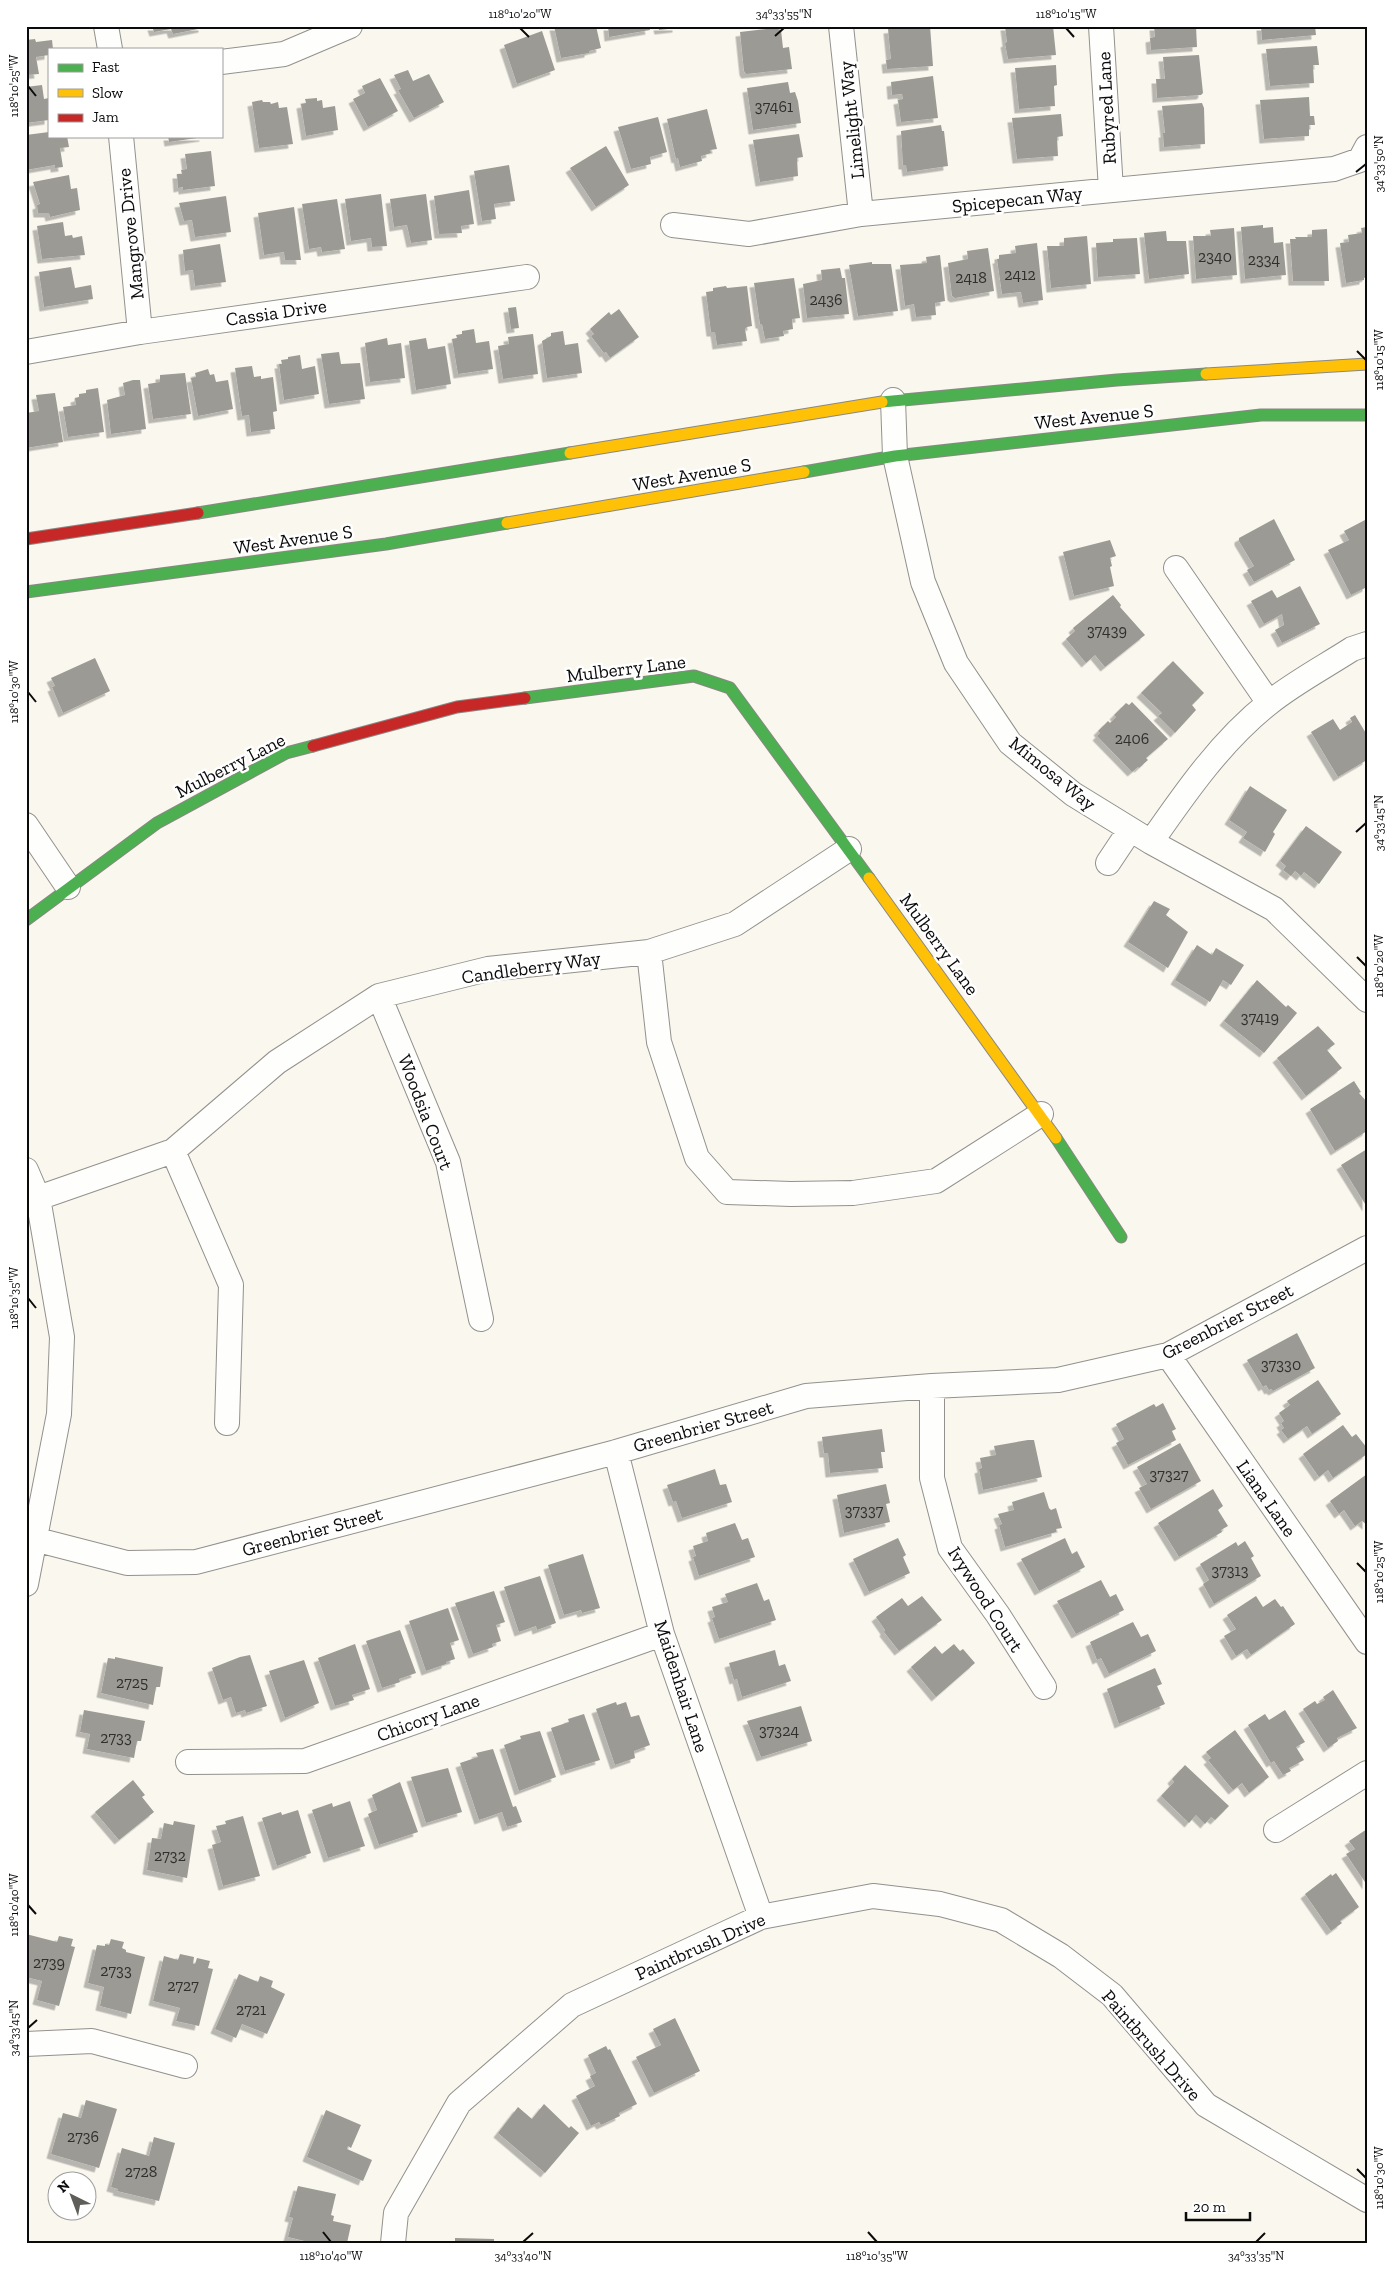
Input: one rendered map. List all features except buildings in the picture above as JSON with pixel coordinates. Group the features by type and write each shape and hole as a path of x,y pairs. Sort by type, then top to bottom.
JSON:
{"street":[{"path":"106,26 110,48"},
{"path":"222,62 284,54 350,26"},
{"name":"Limelight Way","path":"841,26 861,214"},
{"name":"Rubyred Lane","path":"1101,26 1111,190"},
{"name":"Mangrove Drive","path":"120,138 140,332"},
{"name":"Spicepecan Way","path":"673,224 749,234 861,214 1334,169 1363,153"},
{"name":"Cassia Drive","path":"26,352 140,332 526,276"},
{"name":"West Avenue S","path":"26,539 238,508 893,400 1118,380 1367,364"},
{"name":"Mimosa Way","path":"893,400 895,456 923,582 956,664 1010,743 1073,794 1130,830 1274,910 1367,1000"},
{"name":"West Avenue S","path":"26,592 386,544 895,456 1261,415 1367,415"},
{"path":"1176,568 1269,703"},
{"path":"1151,842 1204,768 1269,703 1352,649 1367,644"},
{"name":"Mulberry Lane","path":"26,920 68,887 157,823 286,753 457,707 694,676 730,688 1041,1114 1121,1238"},
{"path":"26,825 68,887"},
{"path":"1108,862 1130,830"},
{"name":"Candleberry Way","path":"38,1198 173,1151 277,1062 379,996 488,969 649,952 735,924 849,849"},
{"path":"649,952 659,1042 664,1060 697,1158 727,1192 853,1193 936,1181 1041,1114"},
{"name":"Woodsia Court","path":"379,996 448,1162 481,1319"},
{"path":"173,1151 232,1286 227,1423"},
{"path":"26,1170 38,1198 62,1337 59,1414 31,1538 26,1584"},
{"name":"Greenbrier Street","path":"31,1538 127,1563 196,1562 616,1452 806,1396 932,1386 1058,1380 1168,1355 1367,1248"},
{"name":"Liana Lane","path":"1168,1355 1367,1642"},
{"name":"Ivywood Court","path":"932,1386 932,1478 950,1548 998,1615 1044,1687"},
{"name":"Maidenhair Lane","path":"616,1452 662,1634 761,1916"},
{"name":"Chicory Lane","path":"188,1762 305,1761 662,1634"},
{"path":"1276,1830 1367,1773"},
{"name":"Paintbrush Drive","path":"393,2243 396,2213 458,2103 572,2005 761,1916 873,1896 940,1904 1001,1920 1061,1956 1112,1995 1206,2106 1367,2200"},
{"path":"26,2044 92,2041 185,2066"}],"traffic: fast":[{"path":"882,402 1117,380 1206,374"},
{"path":"804,472 895,456 1261,415 1367,415"},
{"path":"198,513 570,453"},
{"path":"26,592 386,544 507,523"},
{"path":"525,698 694,676 730,688 869,878"},
{"path":"26,920 157,823 286,753 313,746"},
{"path":"1056,1138 1121,1237"}],"traffic: slow":[{"path":"1206,374 1367,364"},
{"path":"570,453 882,402"},
{"path":"507,523 804,472"},
{"path":"869,878 1056,1138"}],"traffic: jam":[{"path":"26,539 198,513"},
{"path":"313,746 457,707 525,698"}]}
